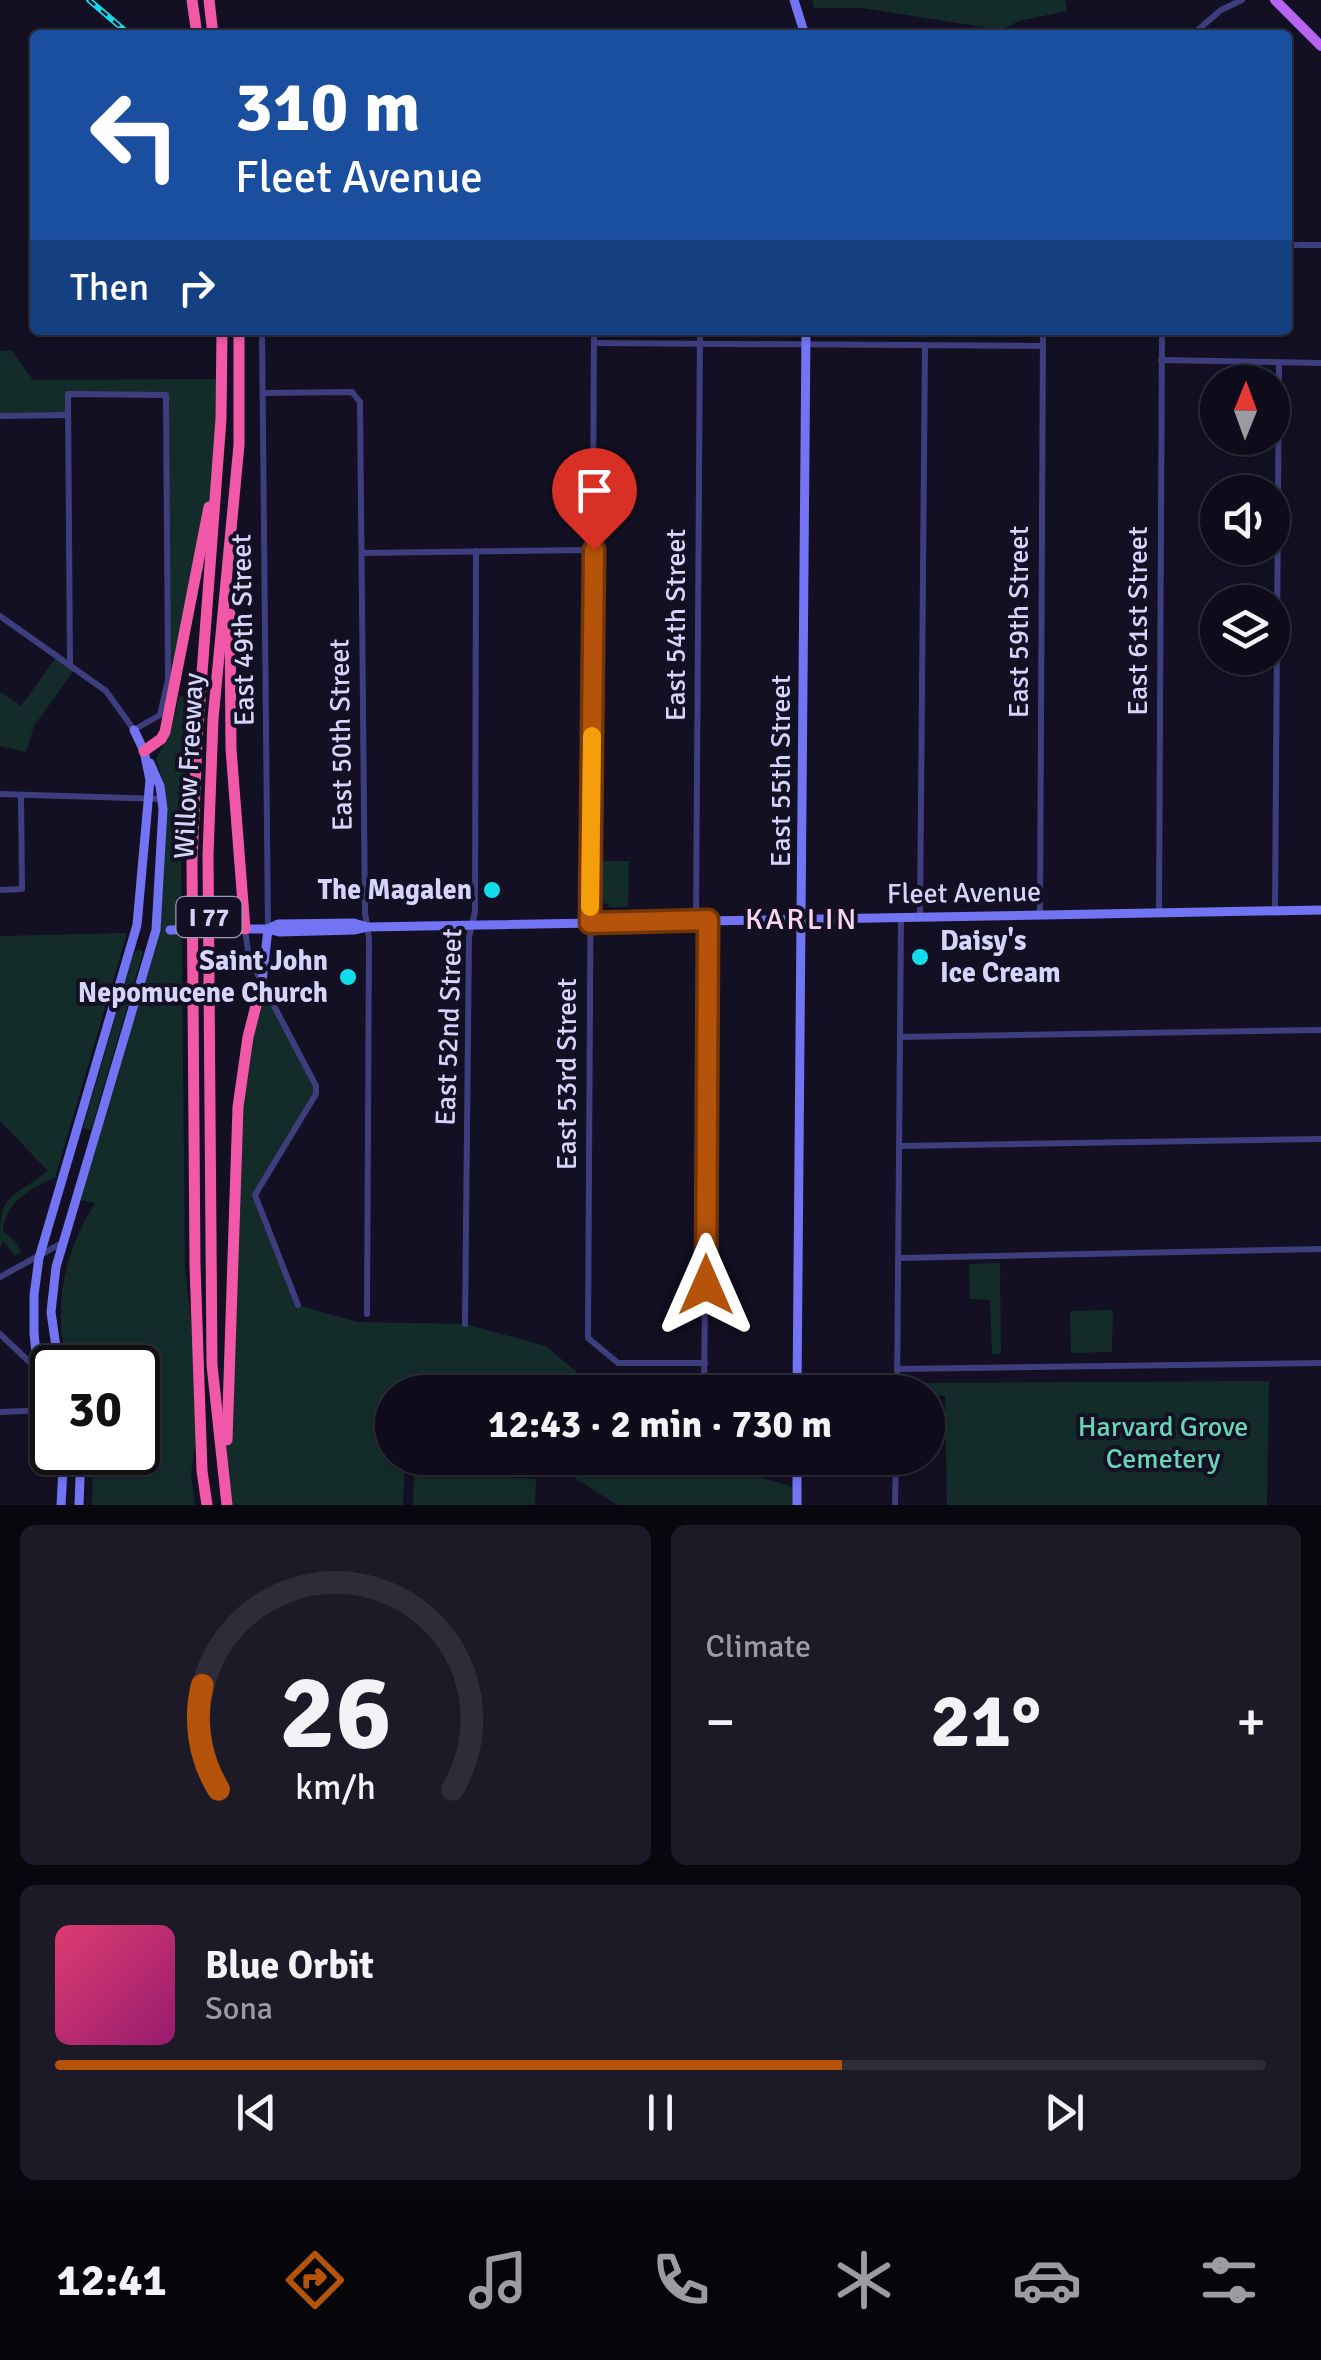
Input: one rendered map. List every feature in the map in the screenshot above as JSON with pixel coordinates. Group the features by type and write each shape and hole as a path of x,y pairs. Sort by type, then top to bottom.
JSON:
{"highway":[{"path":"192,0 196,30"},
{"path":"209,0 212,30"},
{"name":"Willow Freeway","path":"206,1505 195,1266 192,862 222,335"},
{"name":"Willow Freeway","path":"227,1505 212,1365 208,856 214,718 239,445 239,335"},
{"path":"144,751 165,732 216,468"},
{"path":"230,550 231,748 239,929"},
{"path":"227,1505 238,1107 248,1037 262,982"}],"main road":[{"path":"1276,0 1321,46"}],"street":[{"path":"794,0 803,30"},
{"path":"1198,30 1222,10 1242,0"},
{"path":"1292,245 1321,245"},
{"name":"East 49th Street","path":"262,335 268,928"},
{"name":"East 53rd Street","path":"594,335 588,1338 618,1363 705,1363"},
{"name":"East 54th Street","path":"696,921 700,335"},
{"name":"East 55th Street","path":"797,1375 806,335"},
{"name":"East 59th Street","path":"1040,915 1043,335"},
{"name":"East 61st Street","path":"1159,912 1162,335"},
{"path":"594,343 1043,346"},
{"path":"920,916 925,345"},
{"path":"1162,360 1321,363"},
{"path":"1275,910 1279,362"},
{"name":"East 50th Street","path":"263,393 358,395 367,926 367,1314"},
{"path":"70,666 68,394 166,394 168,680 160,715 134,730"},
{"path":"0,416 68,414"},
{"path":"362,552 594,550"},
{"name":"East 52nd Street","path":"465,1324 468,937 475,894 476,551"},
{"path":"0,616 106,691 134,730 159,780 162,798 156,930 63,1242 51,1312 56,1345"},
{"path":"38,1345 33,1314 39,1258 138,925 149,798 149,767 144,751"},
{"path":"0,794 162,798"},
{"path":"0,890 22,889 21,795"},
{"name":"Fleet Avenue","path":"138,925 170,930 268,928 278,924 472,925 1321,910"},
{"path":"897,1375 901,916"},
{"path":"705,1375 708,920"},
{"path":"262,982 268,928"},
{"path":"239,929 249,958 316,1086 316,1094 255,1195 298,1305"},
{"path":"900,1037 1321,1030"},
{"path":"900,1146 1321,1139"},
{"path":"0,1277 63,1242"},
{"path":"899,1258 1321,1249"},
{"path":"0,1334 30,1363"},
{"path":"897,1369 1321,1363"},
{"path":"0,1412 30,1411"},
{"path":"61,1505 63,1475"},
{"path":"79,1505 81,1475"},
{"path":"797,1475 797,1505"},
{"path":"895,1505 896,1475"}],"green space":[{"path":"812,0 1065,0 1067,11 1019,21 1001,30 863,8 814,8"},
{"path":"0,351 12,351 33,380 222,379 216,468 177,681 168,680 166,395 68,394 68,415 0,416"},
{"path":"57,656 75,669 34,726 26,752 0,746 0,692 21,706"},
{"path":"179,696 190,698 181,861 185,1266 200,1409 191,1474 195,1505 92,1505 93,1475 160,1475 160,1345 63,1345 61,1303 68,1262 95,1203 76,1199 153,943 163,781 156,759 171,731"},
{"path":"598,861 629,861 628,907 609,907 598,902"},
{"path":"127,933 55,1178 21,1197 8,1212 3,1231 17,1243 21,1252 15,1256 3,1241 0,1249 4,1208 14,1195 48,1171 0,1121 0,936"},
{"path":"138,949 143,952 91,1130 83,1128 133,956"},
{"path":"262,982 316,1094 255,1195 298,1305 357,1322 465,1324 546,1346 580,1375 375,1375 375,1475 404,1475 403,1505 227,1505 238,1107"},
{"path":"1000,1263 1001,1354 992,1354 990,1300 970,1299 969,1264"},
{"path":"1113,1310 1112,1352 1071,1353 1070,1311"},
{"name":"Harvard Grove Cemetery","path":"1269,1381 1267,1505 947,1505 945,1383"},
{"path":"414,1475 536,1479 535,1505 413,1505"},
{"path":"570,1475 752,1475 797,1488 797,1505 617,1505"}],"railway":[{"path":"89,0 124,30"}],"slow traffic":[{"path":"590,907 592,736"}],"place":[{"name":"The Magalen","path":"492,890"},
{"name":"Daisy's Ice Cream","path":"920,957"},
{"name":"Saint John Nepomucene Church","path":"348,977"}],"district":[{"name":"KARLIN","path":"802,919"}],"route":[{"path":"594,550 590,923 708,920 706,1285"}]}
